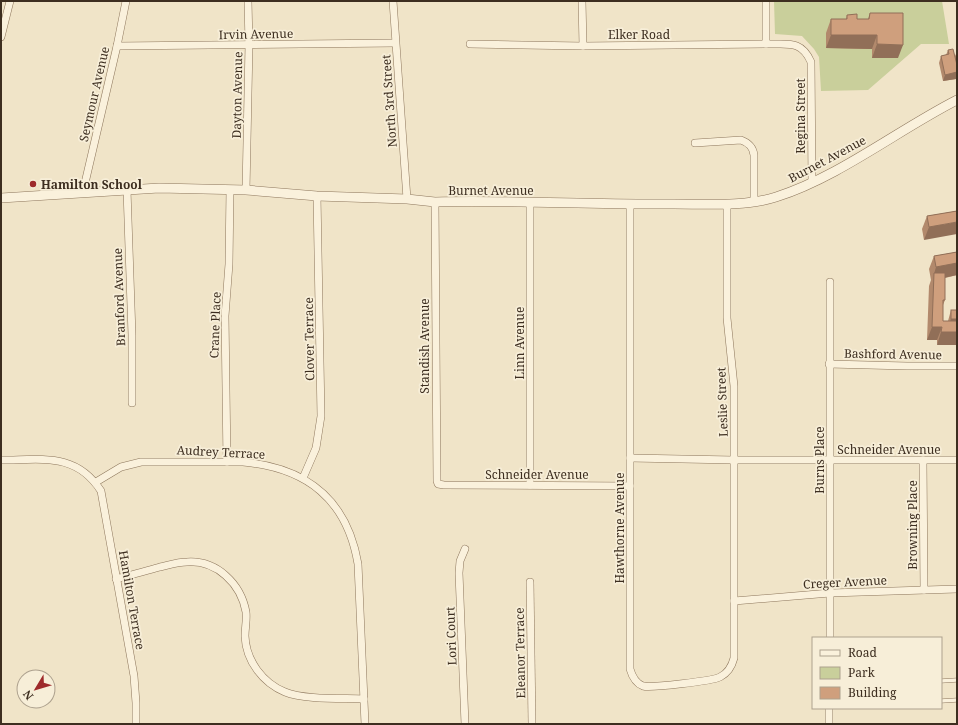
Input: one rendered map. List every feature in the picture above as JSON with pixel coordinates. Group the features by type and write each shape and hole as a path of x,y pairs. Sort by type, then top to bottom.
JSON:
{"street":[{"path":"1,36 10,1"},
{"name":"Seymour Avenue","path":"85,193 85,182 126,1"},
{"name":"Dayton Avenue","path":"246,190 249,45 248,1"},
{"name":"North 3rd Street","path":"393,1 408,199"},
{"path":"582,1 583,46"},
{"path":"766,1 766,44"},
{"name":"Irvin Avenue","path":"117,46 395,43"},
{"name":"Elker Road","path":"470,44 583,46 766,44 794,45 801,47 805,51"},
{"name":"Regina Street","path":"805,51 811,62 812,183"},
{"name":"Burnet Avenue","path":"1,198 159,188 246,190 317,196 408,199 435,202 727,204 775,198 812,183 957,100"},
{"path":"695,143 741,140 750,145 754,155 754,201"},
{"name":"Branford Avenue","path":"127,190 132,335 132,403"},
{"name":"Crane Place","path":"227,462 225,330 229,264 230,190"},
{"name":"Clover Terrace","path":"303,478 316,448 321,416 317,196"},
{"path":"1,198 1,204"},
{"name":"Standish Avenue","path":"435,202 436,481 438,484 444,485"},
{"name":"Linn Avenue","path":"530,202 530,485"},
{"name":"Hawthorne Avenue","path":"630,204 630,669 634,679 641,685 647,687 713,680 728,672 732,666 734,658 734,601"},
{"name":"Leslie Street","path":"727,204 727,318 734,386 734,601"},
{"name":"Burns Place","path":"830,282 830,637"},
{"name":"Bashford Avenue","path":"829,364 957,366"},
{"name":"Schneider Avenue","path":"630,458 734,460 957,460"},
{"path":"1,460 58,460 77,467 96,482"},
{"name":"Browning Place","path":"922,460 924,590"},
{"name":"Audrey Terrace","path":"96,482 121,468 141,462 243,462 283,469 303,478 320,491 336,508 348,529 358,564 365,724"},
{"name":"Hamilton Terrace","path":"96,482 101,491 134,676 136,724"},
{"name":"Schneider Avenue","path":"444,485 630,486"},
{"name":"Lori Court","path":"465,549 460,561 459,573 465,724"},
{"path":"116,578 181,562 195,562 212,566 227,576 235,585 241,596 246,613 245,636 247,649 255,667 268,682 286,693 299,696 364,699"},
{"name":"Eleanor Terrace","path":"530,582 532,724"},
{"name":"Creger Avenue","path":"734,601 830,593 957,589"},
{"path":"829,709 829,724"}],"lane":[{"path":"942,681 957,680"},
{"path":"942,701 957,700"}],"green space":[{"path":"774,1 942,1 949,44 921,44 868,90 821,91 819,57 814,49 802,36 775,34"}],"building":[{"path":"870,13 903,13 903,45 877,44 877,35 831,35 831,19 847,19 847,15 857,14 857,19 869,19"},
{"path":"953,49 957,72 945,75 941,56 949,54 948,50"},
{"path":"957,211 957,222 929,227 927,216"},
{"path":"957,252 957,263 936,267 934,256"},
{"path":"934,273 945,273 943,321 957,321 957,332 941,332 942,327 932,327"},
{"path":"951,310 957,310 957,319 951,319"}],"place":[{"name":"Hamilton School","path":"33,184"}]}
